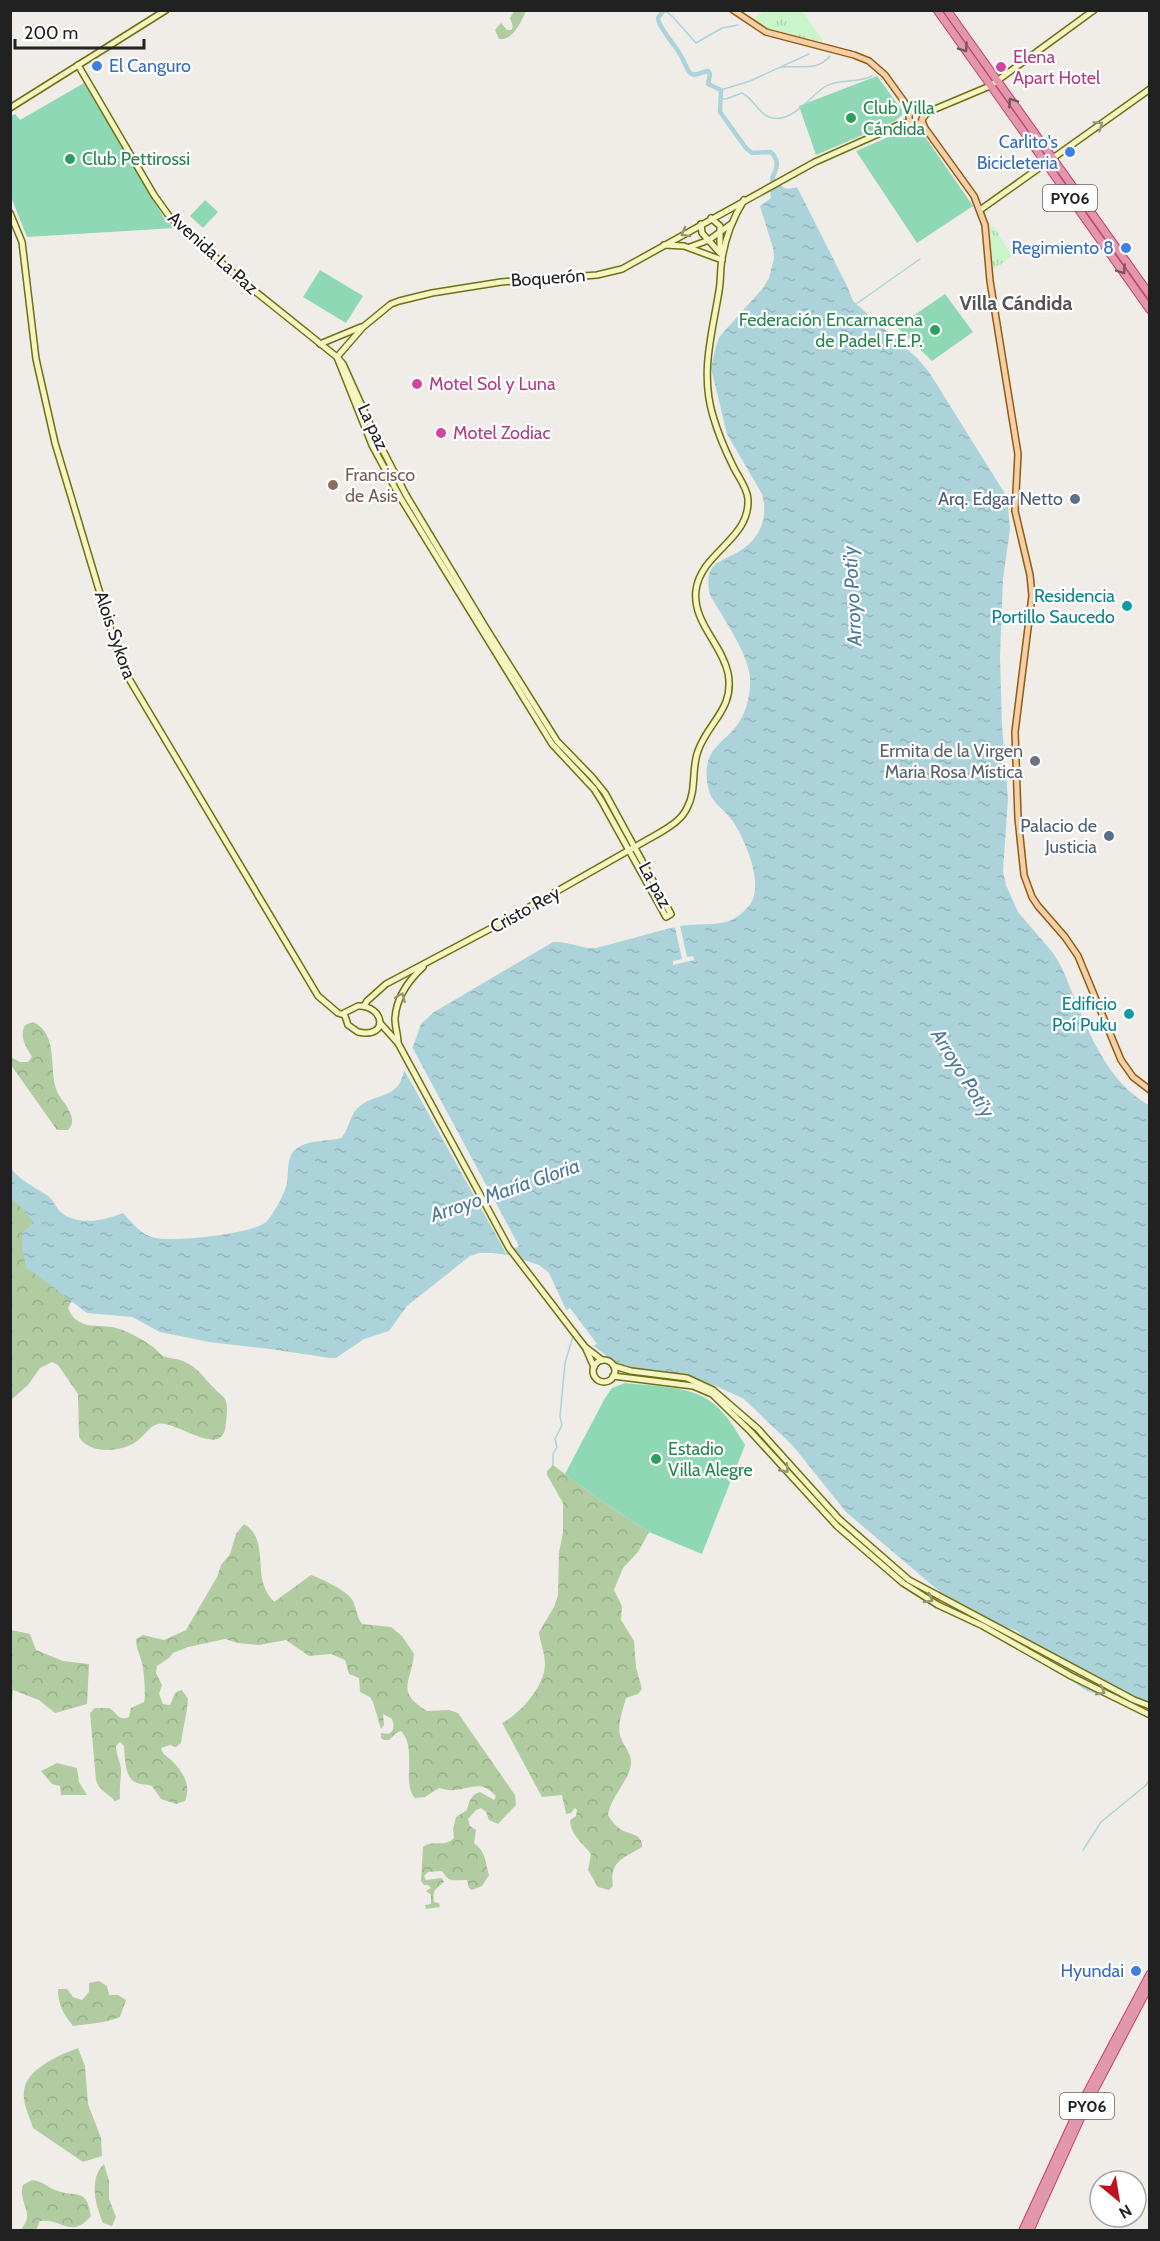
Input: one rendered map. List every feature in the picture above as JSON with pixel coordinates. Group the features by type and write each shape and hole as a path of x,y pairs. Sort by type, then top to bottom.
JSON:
{"highway":[{"name":"PY06","path":"937,10 990,86 1149,295"},
{"name":"PY06","path":"947,10 997,80 1149,310"},
{"name":"PY06","path":"1023,2230 1081,2103 1149,1974"},
{"name":"PY06","path":"1030,2230 1086,2106 1149,1984"}],"main road":[{"path":"733,10 766,32 855,55 869,61 885,75 908,107 909,116 925,128 974,196 980,210 986,234 990,285 1018,454 1016,512 1030,575 1032,596 1015,732 1018,829 1024,875 1032,897 1078,956 1125,1065 1137,1081 1149,1090"},
{"path":"908,107 922,115 918,122"},
{"path":"909,116 918,111"}],"street":[{"path":"10,108 166,10"},
{"path":"903,123 918,122 928,112 990,86 1094,10"},
{"name":"Avenida La Paz","path":"78,65 154,195 169,216 241,280 337,357"},
{"path":"980,210 1149,89"},
{"path":"918,111 928,112"},
{"path":"903,123 909,116"},
{"name":"Boquerón","path":"337,357 363,327 391,304 432,293 501,282 609,273 830,154 903,123"},
{"path":"662,245 688,247 722,260 731,224 744,200"},
{"name":"Alois Sykora","path":"10,213 22,242 36,359 55,443 122,667 318,996 344,1013"},
{"path":"701,224 702,233 720,253 719,224 711,218"},
{"path":"688,247 710,240 731,224"},
{"name":"Cristo Rey","path":"364,1005 386,984 632,849 677,821 685,813 691,799 697,753 703,739 722,713 729,691 727,667 698,610 696,589 703,568 738,532 747,512 746,489 719,436 707,397 707,349 720,288 722,260"},
{"path":"320,344 363,327"},
{"name":"La paz","path":"337,357 348,373 375,435 406,495 557,741 598,784 666,917 671,914 632,849"},
{"path":"430,960 414,975 398,1002 395,1019 398,1043 509,1248 585,1347 594,1367 593,1373 600,1381 606,1382 613,1376 614,1366"},
{"path":"372,997 372,1010"},
{"path":"389,1035 375,1032 364,1034 354,1031 344,1013 355,1006 364,1005 372,1010 389,1035 398,1043"},
{"path":"375,1032 380,1023"},
{"path":"585,1347 614,1366 631,1371 687,1378 713,1390 758,1429 839,1519 909,1580 1149,1706"},
{"path":"594,1367 602,1360"},
{"path":"613,1376 693,1386 712,1394 751,1432 837,1526 903,1583 938,1605 983,1626 1071,1676 1149,1715"}],"green space":[{"path":"514,11 526,11 512,34 499,39 495,30 501,23 507,30 511,30 513,27 510,18"},
{"path":"765,11 802,11 824,42 772,31 753,21"},
{"name":"Club Villa Cándida","path":"877,76 902,110 902,115 895,121 816,155 799,106"},
{"name":"Club Pettirossi","path":"84,83 164,218 175,228 27,237 11,197 11,116 15,114 20,120"},
{"path":"907,129 921,131 973,206 917,243 856,151"},
{"path":"205,200 218,212 203,228 190,216"},
{"path":"991,226 994,227 1012,256 993,270 988,229"},
{"path":"320,270 363,296 346,323 303,297"},
{"name":"Federación Encarnacena de Padel F.E.P.","path":"945,294 973,332 932,361 897,327"},
{"path":"33,1022 41,1027 49,1041 56,1088 72,1118 72,1124 68,1130 57,1130 11,1065 11,1057 20,1062 28,1062 32,1057 24,1041 23,1029 25,1025"},
{"path":"11,1193 23,1200 77,1297 68,1308 72,1316 84,1324 125,1331 149,1344 163,1356 194,1367 225,1399 227,1413 223,1434 217,1439 209,1439 166,1424 158,1424 137,1441 123,1448 106,1450 90,1447 79,1437 78,1394 58,1365 52,1362 40,1368 28,1385 11,1400"},
{"name":"Estadio Villa Alegre","path":"625,1383 678,1389 698,1394 713,1403 724,1414 745,1445 702,1554 649,1532 565,1474 605,1398 612,1388"},
{"path":"553,1465 649,1532 638,1552 623,1568 614,1590 622,1606 621,1620 634,1641 636,1667 642,1689 638,1694 626,1698 620,1734 631,1764 608,1815 621,1829 639,1838 642,1847 619,1861 613,1871 613,1886 609,1890 598,1887 588,1870 591,1854 575,1835 571,1826 570,1820 576,1816 577,1810 575,1808 571,1813 566,1814 562,1795 542,1797 502,1723 524,1706 536,1690 544,1672 545,1660 539,1632 554,1607 558,1595 559,1552 563,1532 563,1503 547,1475 547,1471"},
{"path":"244,1524 255,1536 260,1552 264,1586 274,1602 311,1575 346,1593 353,1601 362,1624 391,1627 402,1636 414,1654 407,1686 411,1698 427,1711 449,1710 458,1713 515,1795 516,1805 498,1824 489,1820 486,1812 481,1808 468,1819 470,1826 476,1830 474,1843 483,1853 489,1875 482,1886 472,1890 467,1880 449,1879 442,1871 428,1872 424,1876 426,1880 442,1878 444,1882 435,1890 434,1895 434,1902 439,1903 440,1907 426,1909 425,1905 431,1904 431,1895 426,1891 431,1888 421,1881 423,1847 430,1844 447,1843 454,1838 453,1829 456,1817 467,1810 474,1795 480,1792 494,1800 496,1796 485,1788 476,1786 452,1790 439,1788 425,1797 415,1798 409,1784 409,1756 406,1738 401,1731 389,1740 381,1738 381,1733 388,1734 393,1730 392,1719 383,1714 384,1725 381,1729 373,1702 370,1697 360,1692 359,1678 349,1674 345,1660 331,1654 309,1656 286,1640 259,1645 225,1639 188,1647 173,1653 157,1666 156,1673 162,1685 159,1694 163,1704 170,1705 175,1694 182,1690 188,1699 181,1743 176,1747 170,1745 161,1748 163,1754 185,1778 187,1795 185,1801 176,1804 161,1799 152,1786 133,1781 127,1772 124,1746 120,1742 116,1746 121,1767 120,1799 115,1801 99,1787 96,1780 90,1713 95,1708 109,1708 120,1717 126,1718 129,1717 131,1708 144,1702 143,1671 136,1639 143,1635 164,1640 186,1630 217,1577 221,1565 230,1554 236,1534"},
{"path":"11,1630 30,1634 36,1650 63,1661 89,1664 87,1704 55,1713 39,1700 13,1690 11,1710"},
{"path":"57,1763 77,1768 79,1782 87,1795 61,1795 60,1786 52,1784 41,1771"},
{"path":"99,1981 107,1986 109,1995 118,1995 126,2000 120,2017 73,2026 62,2009 58,1989 67,1989 73,1997 82,2000 89,1992 89,1983"},
{"path":"78,2048 85,2066 88,2104 101,2138 102,2156 83,2162 33,2128 24,2095 26,2083 37,2070 53,2059"},
{"path":"104,2164 109,2181 109,2199 116,2217 112,2226 103,2223 95,2193 96,2177"},
{"path":"32,2180 58,2191 84,2197 91,2216 84,2223 72,2227 40,2221 36,2230 21,2230 27,2217 22,2195 23,2185"}],"water":[{"name":"Arroyo María Gloria","path":"772,178 777,179 785,188 797,187 853,301 918,359 929,372 1007,497 1010,529 1003,579 1000,657 1002,726 1008,799 1003,871 1006,885 1018,912 1053,953 1061,966 1105,1062 1132,1093 1149,1105 1149,1708 1087,1691 1072,1681 1017,1631 968,1615 846,1512 793,1446 744,1399 716,1386 697,1381 648,1375 616,1363 591,1344 570,1318 549,1273 539,1265 509,1255 479,1253 470,1256 407,1306 389,1331 364,1339 336,1358 209,1342 160,1332 132,1317 87,1313 26,1267 22,1232 34,1223 18,1204 11,1200 10,1167 23,1180 48,1196 63,1214 70,1218 86,1221 101,1220 123,1213 151,1237 197,1238 233,1233 261,1225 268,1220 284,1193 288,1164 293,1152 312,1142 341,1138 356,1109 365,1102 396,1088 400,1083 421,1024 434,1012 553,942 596,948 680,926 729,921 748,907 755,889 752,865 744,841 734,823 712,798 707,773 712,753 742,717 749,697 750,677 744,656 710,595 708,583 709,575 716,564 744,548 755,537 764,517 764,502 762,494 727,434 711,368 720,336 763,288 769,278 774,258 773,248 760,206 771,198 769,184"}],"pier":[{"path":"680,926 687,957 693,956 694,960 673,965 673,961 682,959 675,927"},
{"path":"411,1045 519,1246 506,1253 403,1068"},
{"path":"570,1308 597,1344 591,1347 568,1320 564,1312"}],"waterway":[{"path":"664,10 696,43 722,28 738,25"},
{"name":"Arroyo Poti'y","path":"664,10 658,18 663,30 690,73 694,75 708,71 710,74 708,84 721,90 720,112 746,148 752,153 771,152 774,155 777,165 772,178 774,183"},
{"path":"721,90 750,81 809,54"},
{"path":"781,67 814,66 830,56"},
{"path":"720,99 742,93 765,115 784,117 792,114 829,85 872,76"},
{"path":"856,304 920,259"},
{"path":"553,1465 553,1454 557,1447 555,1439 562,1425 560,1416 565,1363 573,1336"},
{"path":"1083,1850 1101,1822 1145,1786 1150,1779"}],"place":[{"name":"El Canguro","path":"97,66"},
{"name":"Elena Apart Hotel","path":"1001,67"},
{"name":"Club Villa Cándida","path":"851,118"},
{"name":"Carlito's Bicicleteria","path":"1070,152"},
{"name":"Club Pettirossi","path":"70,159"},
{"name":"Regimiento 8","path":"1126,248"},
{"name":"Federación Encarnacena de Padel F.E.P.","path":"935,330"},
{"name":"Motel Sol y Luna","path":"417,384"},
{"name":"Motel Zodiac","path":"441,433"},
{"name":"Francisco de Asis","path":"333,485"},
{"name":"Arq. Edgar Netto","path":"1075,499"},
{"name":"Residencia Portillo Saucedo","path":"1127,606"},
{"name":"Ermita de la Virgen Maria Rosa Mística","path":"1035,761"},
{"name":"Palacio de Justicia","path":"1109,836"},
{"name":"Edificio Poí Puku","path":"1129,1014"},
{"name":"Estadio Villa Alegre","path":"656,1459"},
{"name":"Hyundai","path":"1136,1971"}],"district":[{"name":"Villa Cándida","path":"1016,303"}]}
